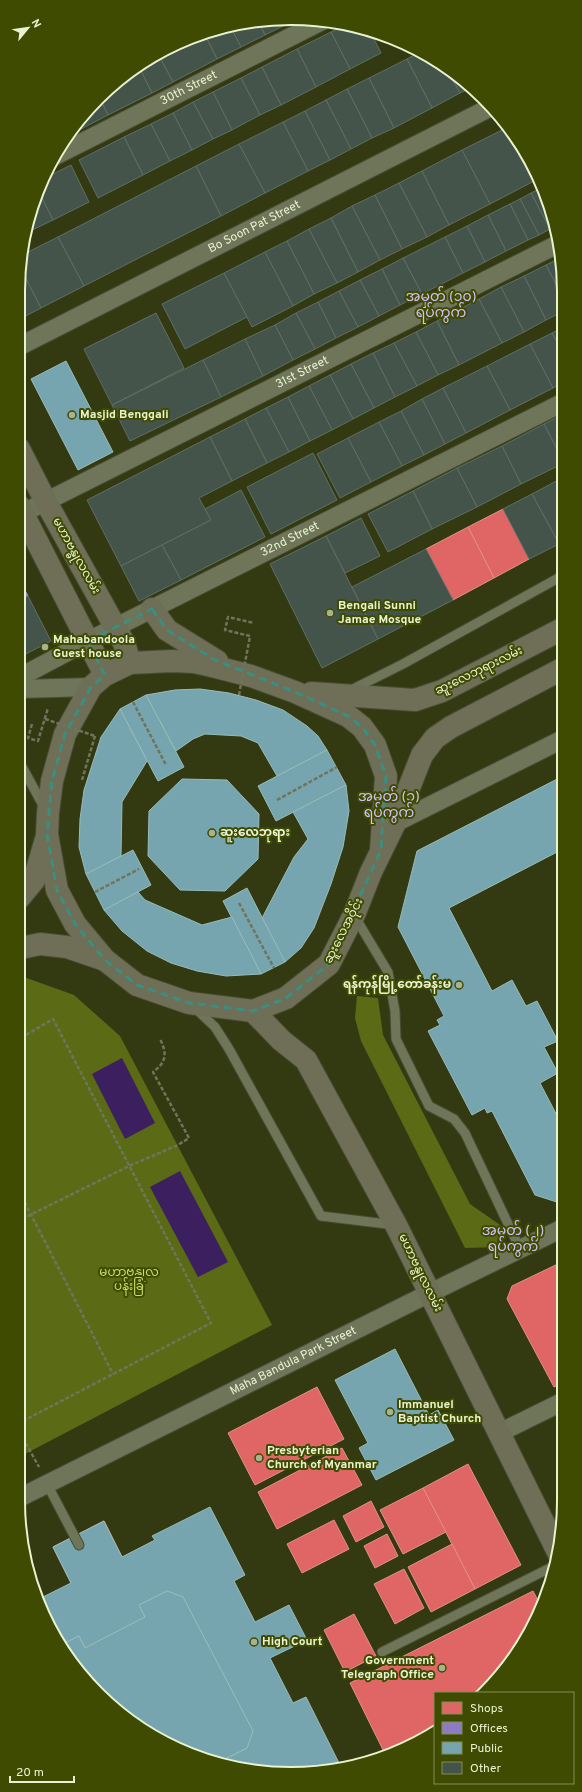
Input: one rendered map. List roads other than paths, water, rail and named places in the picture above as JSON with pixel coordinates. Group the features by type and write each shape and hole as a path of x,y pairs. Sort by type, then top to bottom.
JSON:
{"main road":[{"name":"မဟာဗန္ဓုလလမ်း","path":"25,461 46,502 124,643 130,663"},
{"path":"25,521 88,641 98,681 130,663 172,661 194,662 251,676"},
{"path":"152,609 167,630 187,644 215,660 251,676 295,692"},
{"name":"ဆူးလေဘုရားလမ်း","path":"295,692 415,700 442,691 557,632"},
{"path":"381,850 395,823 422,755 435,738 451,727 557,672"},
{"name":"ဆူးလေအဝိုင်း","path":"98,681 66,734 52,781 47,824 57,890 75,924 105,960 137,986 189,1003 253,1011 286,998 329,964 354,915 381,850 386,776 374,745 362,727 348,716 295,692"},
{"path":"25,891 34,880 47,824"},
{"path":"25,947 47,944 70,948 105,960"},
{"name":"မဟာဗန္ဓုလလမ်း","path":"253,1011 281,1040 306,1060 396,1225 430,1293 506,1430 554,1542"}],"street":[{"name":"30th Street","path":"65,151 312,26"},
{"name":"Bo Soon Pat Street","path":"25,343 485,110"},
{"name":"31st Street","path":"25,510 46,502 553,246"},
{"name":"32nd Street","path":"25,674 115,627 557,406"},
{"path":"25,688 98,681"},
{"path":"395,823 557,742"},
{"name":"Maha Bandula Park Street","path":"25,1495 557,1231"},
{"path":"506,1430 557,1404"}],"lane":[{"path":"340,695 404,664 557,579"},
{"path":"25,774 47,824"},
{"path":"354,915 388,972 395,1011 396,1039 429,1106 454,1119 465,1134 520,1249"},
{"path":"189,1003 215,1027 248,1081 320,1216 396,1225"},
{"path":"47,1484 79,1545"},
{"path":"382,1652 548,1569"}],"place":[{"name":"Masjid Benggali","path":"72,415"},
{"name":"Bengali Sunni Jamae Mosque","path":"330,613"},
{"name":"Mahabandoola Guest house","path":"45,647"},
{"name":"ဆူးလေဘုရား","path":"212,833"},
{"name":"ရန်ကုန်မြို့တော်ခန်းမ","path":"459,985"},
{"name":"Immanuel Baptist Church","path":"390,1412"},
{"name":"Presbyterian Church of Myanmar","path":"259,1458"},
{"name":"High Court","path":"254,1642"},
{"name":"Government Telegraph Office","path":"442,1668"}],"district":[{"name":"အမှတ် (၁၀) ရပ်ကွက်","path":"441,306"},
{"name":"အမှတ် (၁) ရပ်ကွက်","path":"389,806"},
{"name":"အမှတ် (၂) ရပ်ကွက်","path":"513,1240"}],"park label":[{"name":"မဟာဗန္ဓုလ ပန်းခြံ","path":"129,1280"}]}
